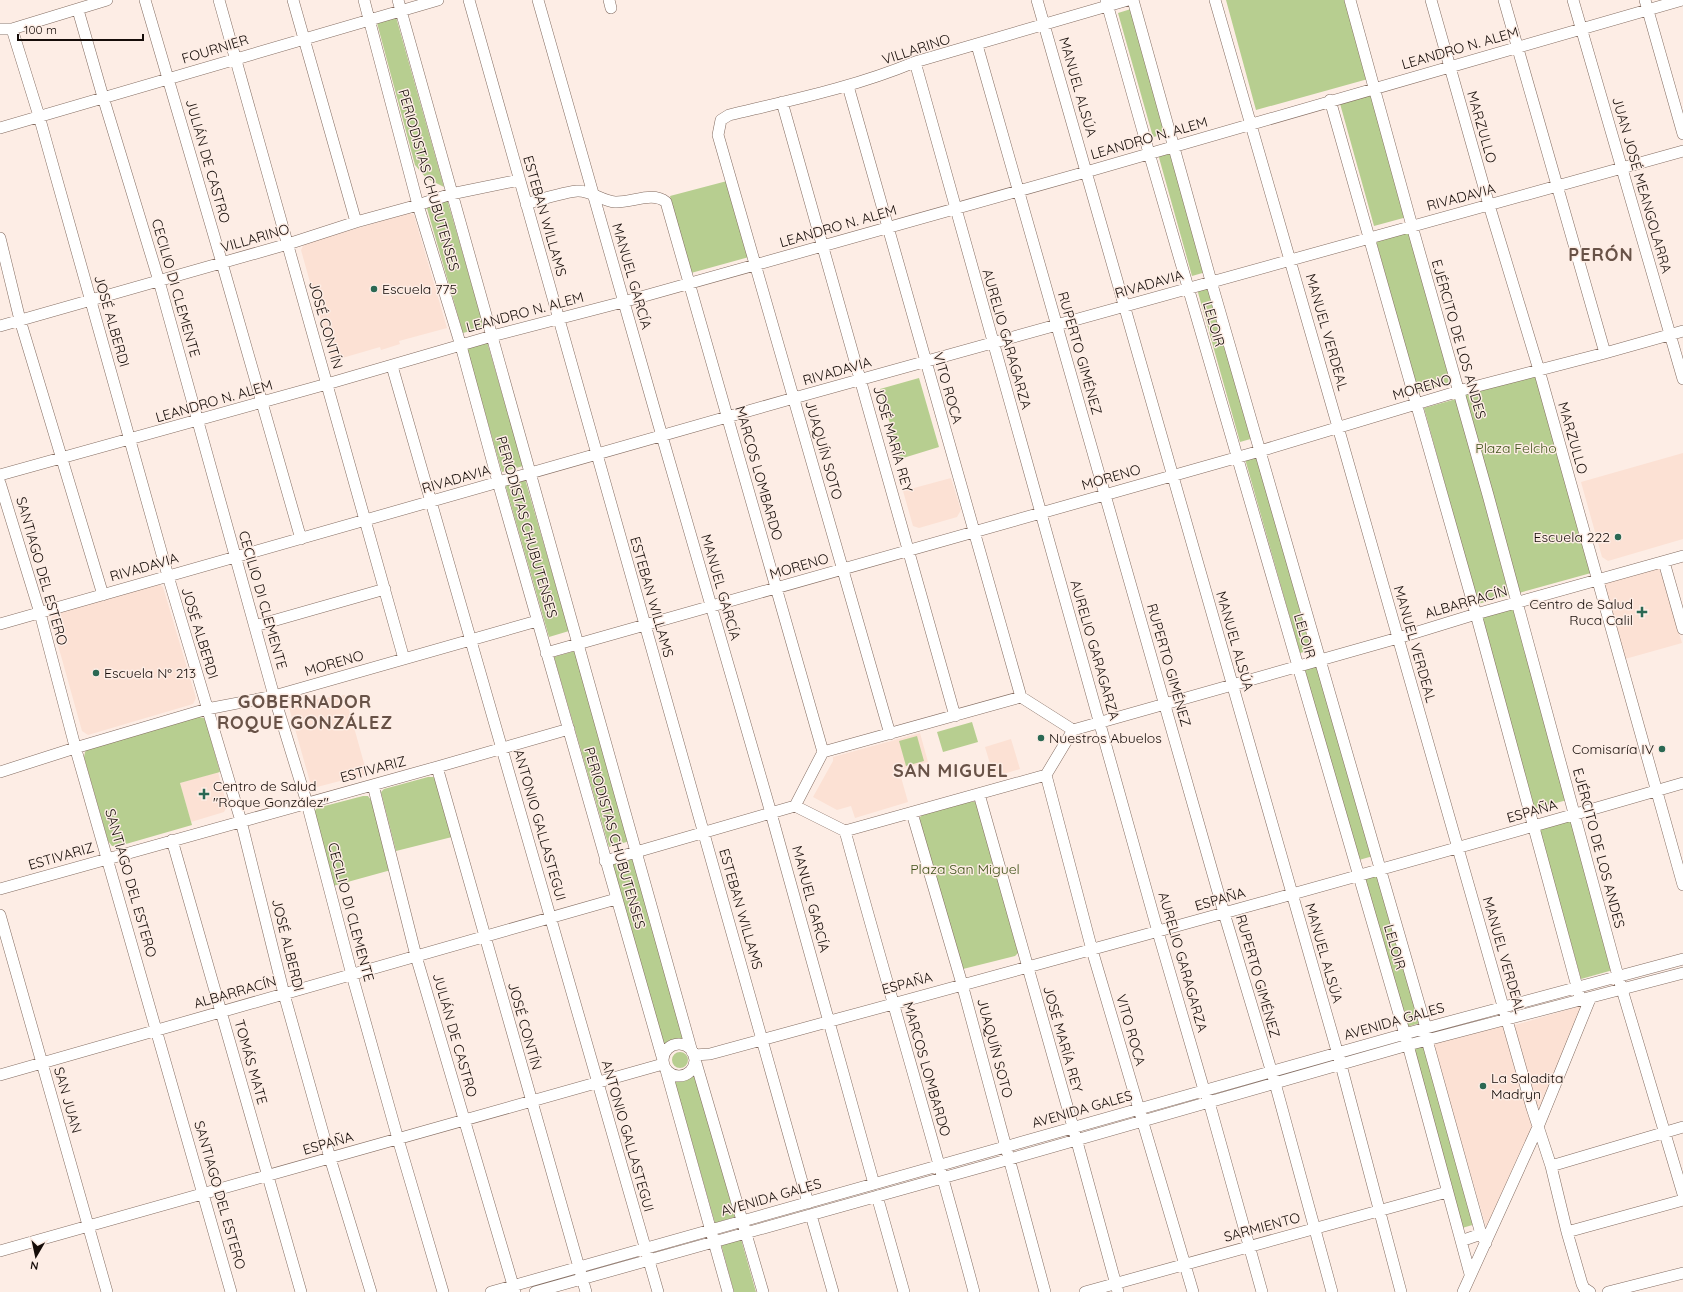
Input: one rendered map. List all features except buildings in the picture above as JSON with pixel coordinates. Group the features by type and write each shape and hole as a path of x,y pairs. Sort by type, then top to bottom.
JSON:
{"street":[{"path":"0,29 12,29 107,0"},
{"name":"JULIÁN DE CASTRO","path":"145,0 300,538"},
{"name":"JOSÉ CONTÍN","path":"219,0 234,59 288,244 404,659"},
{"path":"293,0 356,222"},
{"name":"PERIODISTAS CHUBUTENSES","path":"364,0 418,205 461,346 546,653 712,1230 728,1292"},
{"name":"FOURNIER","path":"0,128 304,38 370,20 399,5 438,0"},
{"name":"ESTEBAN WILLAMS","path":"469,0 808,1203"},
{"name":"MANUEL GARCÍA","path":"538,0 623,302 771,813 874,1184"},
{"name":"MANUEL ALSÚA","path":"1037,0 1341,1065 1401,1292"},
{"name":"VILLARINO","path":"719,128 721,120 729,115 848,86 882,76 915,62 1044,26 1107,3 1128,0"},
{"name":"LELOIR","path":"1133,0 1211,282 1426,1028 1427,1040 1483,1238"},
{"name":"MANUEL VERDEAL","path":"1215,0 1506,1020 1551,1166 1567,1232 1582,1284 1584,1288 1590,1292"},
{"name":"EJÉRCITO DE LOS ANDES","path":"1350,0 1517,603 1618,976 1683,1194"},
{"name":"MARZULLO","path":"1431,0 1489,205 1538,370 1683,885"},
{"path":"1504,0 1604,354"},
{"name":"JUAN JOSÉ MEANGOLARRA","path":"1573,0 1683,379"},
{"name":"LEANDRO N. ALEM","path":"0,475 392,366 492,336 623,302 1174,147 1330,100 1581,29 1646,5 1682,0"},
{"name":"LELOIR","path":"1107,3 1149,153 1408,1046 1470,1274"},
{"name":"PERIODISTAS CHUBUTENSES","path":"399,5 693,1055 762,1292"},
{"path":"1646,5 1683,134"},
{"name":"CECILIO DI CLEMENTE","path":"78,10 159,281 274,696 307,803 352,975 398,1139 443,1292"},
{"name":"JOSÉ ALBERDI","path":"12,29 39,116 168,576 241,821 284,994 330,1158 371,1292"},
{"name":"RUPERTO GIMÉNEZ","path":"977,45 1224,913 1275,1083 1332,1292"},
{"name":"AURELIO GARAGARZA","path":"915,62 1158,932 1204,1090 1209,1102 1262,1292"},
{"name":"VITO ROCA","path":"848,86 1021,698"},
{"path":"1330,100 1476,614 1532,826 1577,987 1585,1000 1538,1127 1483,1238 1463,1292"},
{"name":"JOSÉ MARÍA REY","path":"782,102 909,550 954,716"},
{"name":"JUAQUÍN SOTO","path":"719,128 718,136 890,734"},
{"name":"RIVADAVIA","path":"0,624 794,398 1683,151"},
{"name":"VILLARINO","path":"0,326 288,244 451,194 519,180"},
{"path":"526,204 569,192 580,191 593,194"},
{"name":"MARCOS LOMBARDO","path":"593,194 614,202 652,197 662,198 666,202 823,752"},
{"path":"0,238 20,320 103,595"},
{"name":"MORENO","path":"546,653 1260,451 1458,392 1604,354 1683,331"},
{"name":"ANTONIO GALLASTEGUI","path":"392,366 598,1082 644,1248 650,1259 658,1292"},
{"name":"SANTIAGO DEL ESTERO","path":"0,483 40,613 76,748 231,1292"},
{"name":"ALBARRACÍN","path":"1073,730 1683,556"},
{"path":"1664,562 1683,629"},
{"path":"255,626 385,589"},
{"name":"MORENO","path":"0,772 207,710 274,696 537,621"},
{"path":"606,861 795,806 845,831 912,813 1046,775 1073,730 1021,698 954,716 823,752 795,806"},
{"name":"ESTIVARIZ","path":"0,889 569,729"},
{"name":"JOSÉ CONTÍN","path":"437,767 484,937 586,1292"},
{"name":"VITO ROCA","path":"1046,775 1092,950 1193,1292"},
{"name":"ESPAÑA","path":"693,1055 710,1054 828,1020 1158,932 1683,783"},
{"name":"JULIÁN DE CASTRO","path":"373,785 416,956 463,1120 514,1289"},
{"name":"JOSÉ MARÍA REY","path":"979,794 1077,1140 1116,1288"},
{"name":"JUAQUÍN SOTO","path":"912,813 962,984 1046,1292"},
{"name":"MARCOS LOMBARDO","path":"845,831 892,1003 944,1178 974,1292"},
{"name":"TOMÁS MATE","path":"172,840 301,1292"},
{"name":"ALBARRACÍN","path":"0,1075 616,899"},
{"name":"SAN JUAN","path":"0,915 107,1292"},
{"name":"AVENIDA GALES","path":"491,1292 514,1289 579,1267 712,1230 742,1220 808,1203 1404,1034 1683,959"},
{"name":"AVENIDA GALES","path":"535,1292 944,1178 1427,1040 1585,1000 1683,973"},
{"path":"674,1045 684,1046 693,1055 693,1067 686,1075 675,1076 664,1065 666,1051 674,1045"},
{"name":"ESPAÑA","path":"0,1251 598,1082 664,1065"},
{"path":"1551,1166 1683,1127"},
{"name":"SARMIENTO","path":"1085,1292 1116,1288 1185,1264 1447,1192"},
{"path":"877,1196 904,1292"},
{"path":"1567,1232 1683,1200"},
{"path":"811,1215 833,1292"},
{"path":"1461,1240 1483,1238"},
{"path":"1608,1292 1683,1273"}],"shaded area":[{"name":"Escuela 775","path":"409,213 414,215 447,328 399,341 400,344 381,350 380,347 332,361 301,250 304,244"},
{"path":"1683,453 1683,539 1608,561 1602,557 1581,482"},
{"path":"951,478 961,510 957,517 919,528 913,526 903,491"},
{"name":"Centro de Salud Ruca Calil","path":"1659,565 1682,643 1625,659 1602,581"},
{"path":"158,584 163,587 196,698 193,704 88,735 82,731 51,620 53,613"},
{"path":"345,695 367,774 317,787 310,782 288,704"},
{"path":"920,733 928,762 899,770 908,802 855,818 851,806 837,810 813,797 833,761 833,757"},
{"path":"1011,739 1020,769 994,777 985,747"},
{"name":"Centro de Salud \"Roque González\"","path":"218,772 227,806 224,812 191,822 180,783"},
{"name":"La Saladita Madryn","path":"1590,1003 1539,1125 1512,1026"},
{"name":"La Saladita Madryn","path":"1503,1024 1533,1129 1486,1227 1432,1043"}],"green space":[{"path":"1226,0 1346,0 1368,79 1256,110"},
{"path":"1131,9 1167,134 1153,137 1118,13"},
{"path":"396,17 444,187 426,178 415,165 377,23"},
{"path":"1372,91 1407,217 1374,226 1339,100"},
{"path":"1172,150 1206,272 1192,276 1158,154"},
{"path":"727,181 749,257 691,273 670,196"},
{"path":"447,199 484,327 463,333 426,205"},
{"path":"1409,232 1451,383 1418,392 1376,241"},
{"path":"1210,285 1254,438 1240,442 1197,289"},
{"path":"486,338 523,466 502,472 465,343"},
{"name":"Plaza Felcho","path":"1535,375 1591,573 1519,593 1463,395"},
{"path":"919,378 939,447 900,459 880,389"},
{"path":"1456,399 1510,595 1478,604 1424,408"},
{"path":"1258,456 1314,649 1300,653 1245,459"},
{"path":"525,479 569,631 549,637 505,484"},
{"path":"1513,608 1567,800 1534,809 1481,617"},
{"path":"575,651 630,841 609,847 554,657"},
{"path":"1318,663 1373,856 1359,860 1304,667"},
{"path":"199,717 204,718 206,722 220,772 180,783 192,825 119,846 112,846 108,841 84,757 85,752 88,748"},
{"path":"972,722 978,742 943,752 937,732"},
{"path":"917,736 924,761 906,766 899,741"},
{"path":"428,777 437,779 452,837 396,851 381,792 384,789"},
{"path":"368,796 371,800 391,870 333,886 314,812 317,808"},
{"name":"Plaza San Miguel","path":"968,801 975,802 978,807 1018,953 1015,956 963,969 920,822 920,817 924,814"},
{"path":"1572,819 1613,970 1581,979 1539,828"},
{"path":"632,857 686,1041 674,1041 665,1047 612,863"},
{"path":"1379,876 1420,1023 1407,1027 1365,879"},
{"path":"1425,1045 1476,1224 1462,1228 1411,1049"},
{"path":"680,1052 686,1054 688,1060 686,1066 680,1068 674,1066 672,1060 674,1054"},
{"path":"695,1073 735,1217 715,1223 674,1079 685,1079"},
{"path":"741,1239 756,1292 734,1292 721,1244"}],"place":[{"name":"Escuela 775","path":"374,289"},
{"name":"Escuela 222","path":"1618,537"},
{"name":"Centro de Salud Ruca Calil","path":"1642,612"},
{"name":"Escuela N° 213","path":"96,673"},
{"name":"Nuestros Abuelos","path":"1041,738"},
{"name":"Comisaría IV","path":"1662,749"},
{"name":"Centro de Salud \"Roque González\"","path":"204,794"},
{"name":"La Saladita Madryn","path":"1483,1086"}],"district":[{"name":"PERÓN","path":"1601,254"},
{"name":"GOBERNADOR ROQUE GONZÁLEZ","path":"305,711"},
{"name":"SAN MIGUEL","path":"951,770"}]}
